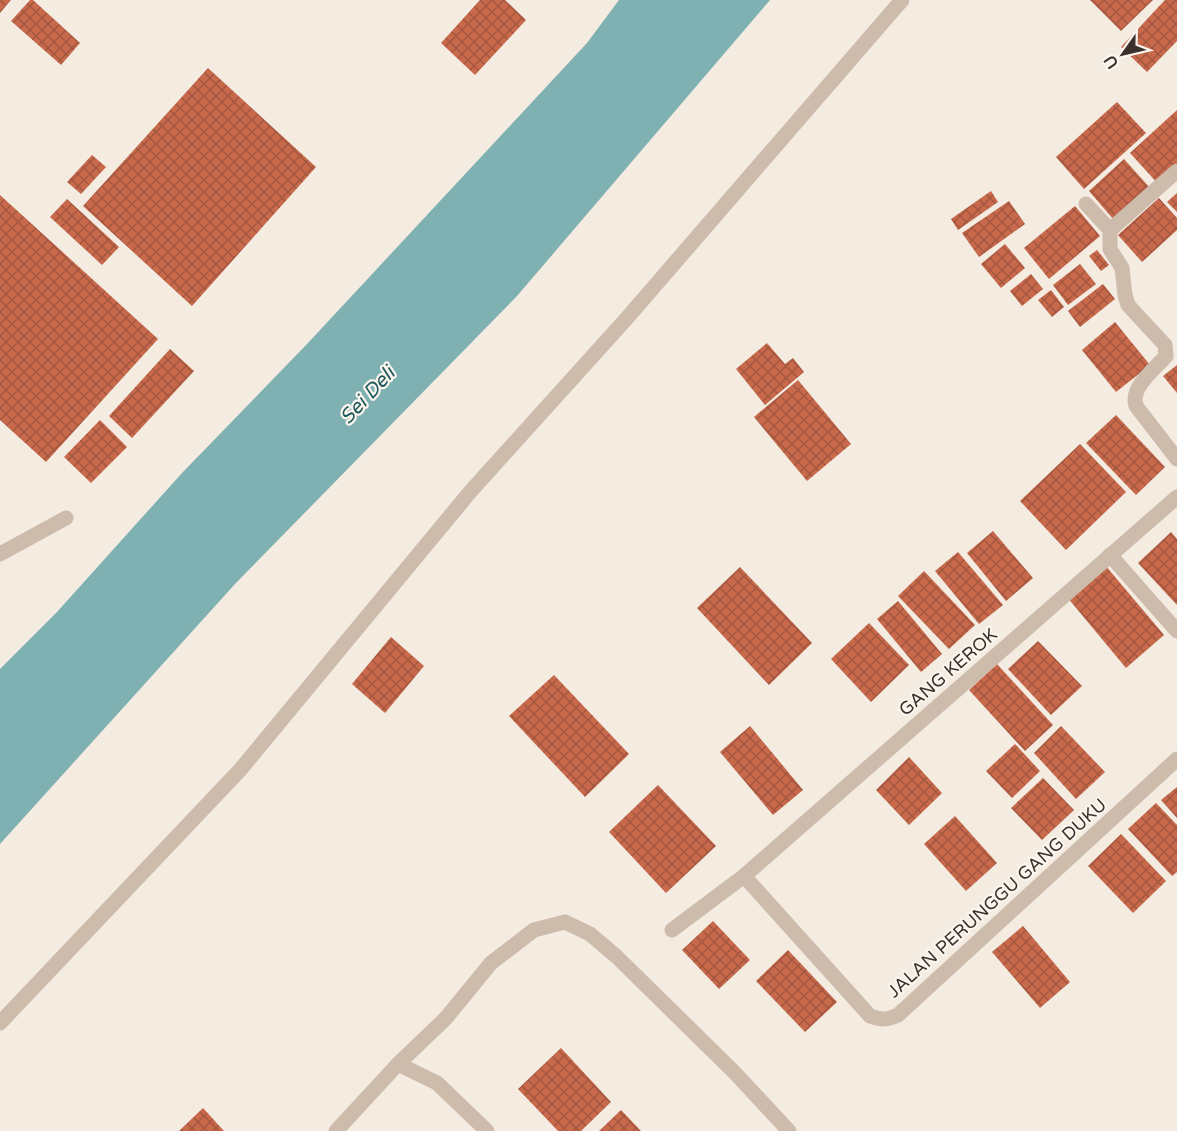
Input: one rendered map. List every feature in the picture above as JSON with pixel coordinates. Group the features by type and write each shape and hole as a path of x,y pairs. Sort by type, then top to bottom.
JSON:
{"street":[{"path":"0,1023 240,770 470,492 627,318 902,0"},
{"path":"1110,230 1177,171"},
{"path":"1086,204 1110,230 1110,249 1122,268 1128,305 1165,345 1166,356 1137,389 1134,398 1136,406 1177,459"},
{"name":"GANG KEROK","path":"672,930 744,876 1177,496"},
{"path":"0,554 66,518"},
{"path":"1110,555 1177,631"},
{"name":"JALAN PERUNGGU GANG DUKU","path":"744,876 870,1016 883,1020 891,1018 898,1015 1177,759"},
{"path":"336,1131 398,1064 446,1018 491,963 534,930 565,922 590,934 617,957 735,1072 789,1131"},
{"path":"398,1064 437,1083 488,1131"}],"water":[{"name":"Sei Deli","path":"619,0 770,0 517,296 235,584 0,844 0,669 57,612 182,473 308,343 587,43"}],"building":[{"path":"0,0 11,0 0,13"},
{"path":"30,0 33,0 80,43 61,65 11,21"},
{"path":"480,0 505,0 526,20 475,75 441,43"},
{"path":"1090,0 1153,0 1121,31"},
{"path":"1165,0 1177,0 1177,41 1147,72 1121,47"},
{"path":"208,68 316,167 192,306 83,206"},
{"path":"1117,102 1146,133 1084,189 1056,157"},
{"path":"1177,110 1177,168 1159,185 1130,153"},
{"path":"92,155 106,167 81,194 67,182"},
{"path":"1124,159 1150,188 1114,220 1089,191"},
{"path":"991,191 998,202 958,230 951,219"},
{"path":"1177,193 1177,212 1167,202"},
{"path":"0,195 158,339 46,462 0,420"},
{"path":"1159,198 1177,218 1177,230 1142,262 1118,235"},
{"path":"67,199 119,247 102,265 50,217"},
{"path":"1009,201 1025,224 979,257 962,233"},
{"path":"1075,206 1100,236 1049,279 1024,248"},
{"path":"1005,244 1025,268 1001,288 981,264"},
{"path":"1097,250 1109,265 1101,271 1089,256"},
{"path":"1080,264 1096,284 1068,305 1053,285"},
{"path":"1031,274 1043,289 1022,306 1010,291"},
{"path":"1103,284 1115,299 1080,327 1068,311"},
{"path":"1051,290 1064,307 1052,317 1038,300"},
{"path":"1115,322 1150,365 1116,392 1082,350"},
{"path":"767,343 785,364 793,358 804,372 765,405 736,369"},
{"path":"170,349 194,371 132,438 109,416"},
{"path":"1177,365 1177,393 1163,376"},
{"path":"798,380 851,444 807,481 754,417"},
{"path":"1116,415 1165,467 1136,495 1086,443"},
{"path":"100,420 127,447 91,483 64,457"},
{"path":"1080,444 1126,492 1066,550 1020,501"},
{"path":"993,531 1033,578 1006,601 967,553"},
{"path":"1171,532 1177,539 1177,605 1138,563"},
{"path":"958,552 1003,605 979,624 935,571"},
{"path":"1105,565 1164,635 1126,668 1067,597"},
{"path":"740,567 812,643 769,685 697,608"},
{"path":"924,571 975,625 949,649 898,596"},
{"path":"898,601 942,654 921,672 877,619"},
{"path":"869,623 909,665 871,702 831,659"},
{"path":"391,637 424,666 385,713 352,684"},
{"path":"1038,641 1082,686 1051,715 1008,669"},
{"path":"997,664 1053,725 1025,751 969,690"},
{"path":"554,675 629,754 585,797 509,716"},
{"path":"750,726 803,790 773,815 720,752"},
{"path":"1061,726 1105,772 1076,799 1034,753"},
{"path":"1015,744 1040,771 1012,798 986,771"},
{"path":"909,757 942,793 909,825 876,790"},
{"path":"1043,778 1074,810 1042,840 1011,808"},
{"path":"658,785 716,846 666,893 609,832"},
{"path":"1177,787 1177,818 1161,800"},
{"path":"1156,803 1177,825 1177,872 1172,876 1128,829"},
{"path":"955,816 997,863 966,891 924,844"},
{"path":"1121,834 1166,881 1133,913 1088,866"},
{"path":"713,921 750,960 719,989 682,950"},
{"path":"1023,926 1070,982 1040,1008 992,952"},
{"path":"788,950 837,1002 805,1032 756,981"},
{"path":"561,1048 611,1102 581,1131 558,1131 518,1089"},
{"path":"203,1108 224,1131 179,1131"},
{"path":"621,1110 641,1131 599,1131"}]}
